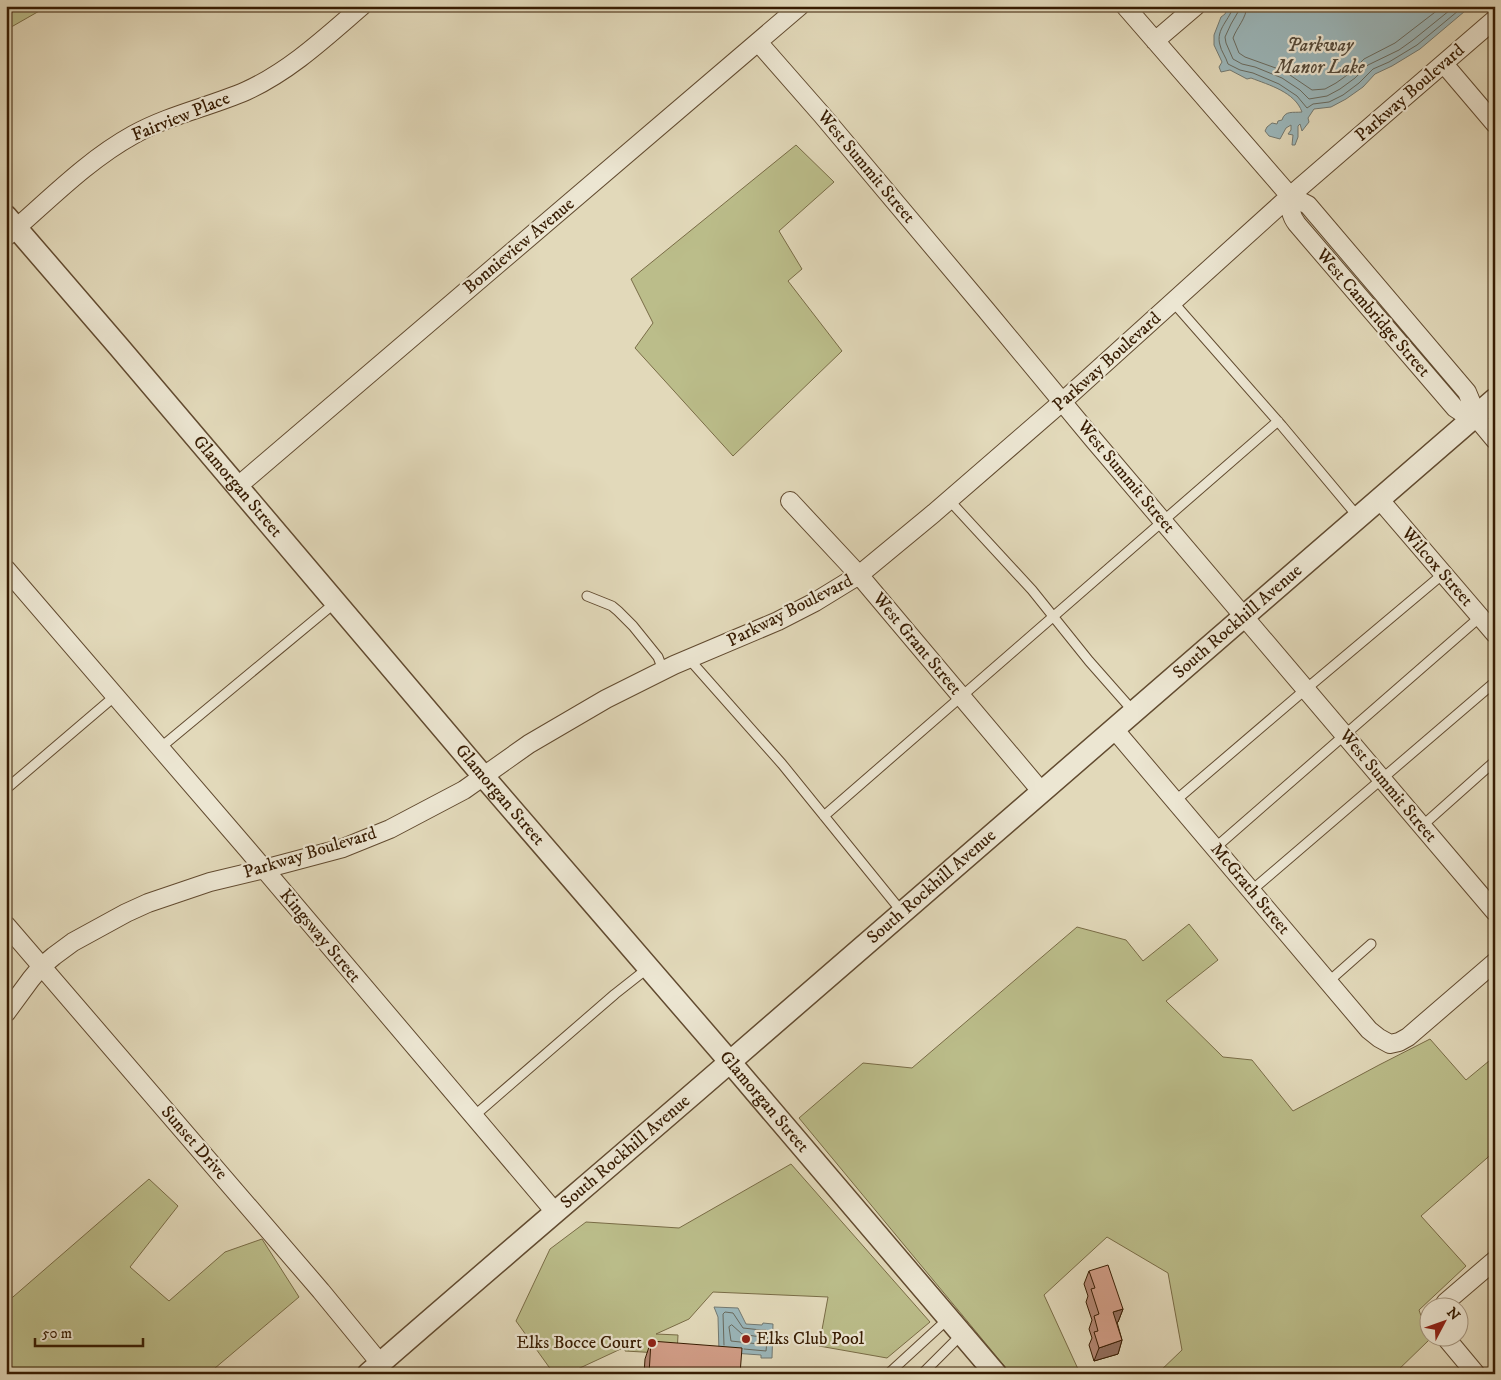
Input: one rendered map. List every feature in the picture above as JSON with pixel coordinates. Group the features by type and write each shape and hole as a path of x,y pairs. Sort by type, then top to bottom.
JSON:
{"street":[{"name":"Fairview Place","path":"10,227 115,146 151,126 178,114 226,98 266,81 311,50 362,6"},
{"name":"Bonnieview Avenue","path":"238,486 800,6"},
{"name":"West Cambridge Street","path":"1125,6 1290,196 1308,205 1467,392 1475,416 1495,440"},
{"path":"1155,41 1196,6"},
{"name":"Parkway Boulevard","path":"6,1013 42,967 73,942 126,913 148,903 210,882 342,848 390,829 445,801 484,777 529,744 606,699 663,670 778,621 859,575 1062,402 1290,196 1495,19"},
{"name":"West Summit Street","path":"758,42 835,130 1162,521 1495,912"},
{"path":"1444,64 1495,124"},
{"name":"Glamorgan Street","path":"10,227 238,486 484,777 996,1374"},
{"name":"South Rockhill Avenue","path":"374,1368 1495,399"},
{"name":"West Grant Street","path":"790,500 859,575 1041,791"},
{"name":"Wilcox Street","path":"1380,500 1495,634"},
{"name":"Kingsway Street","path":"6,569 555,1212"},
{"name":"McGrath Street","path":"1114,729 1369,1030 1379,1038 1390,1044 1408,1037 1495,962"},
{"name":"Sunset Drive","path":"6,925 321,1291 374,1368"},
{"path":"1451,1298 1495,1260"},
{"path":"1454,1348 1476,1374"}],"lane":[{"path":"1173,302 1278,421 1359,518"},
{"path":"824,816 1278,421"},
{"path":"949,500 1032,590 1134,712"},
{"path":"1175,801 1443,574"},
{"path":"587,596 612,606 628,621 658,657 663,670"},
{"path":"160,748 336,602"},
{"path":"1215,848 1480,617"},
{"path":"689,659 782,764 902,912"},
{"path":"1251,891 1495,682"},
{"path":"6,789 115,696"},
{"path":"1422,826 1495,761"},
{"path":"1328,982 1371,944"},
{"path":"474,1116 615,994 649,968"},
{"path":"888,1374 949,1318"},
{"path":"922,1374 962,1334"}],"green space":[{"path":"6,6 48,6 6,30"},
{"path":"796,145 834,182 779,231 802,269 788,281 842,351 733,456 635,348 653,323 631,279"},
{"path":"1189,924 1218,960 1166,1001 1223,1057 1252,1060 1293,1111 1430,1039 1466,1080 1495,1056 1495,1151 1421,1216 1466,1266 1432,1298 1418,1298 1418,1348 1421,1348 1394,1374 1157,1374 1182,1350 1168,1273 1107,1237 1044,1295 1078,1369 1076,1374 1011,1374 799,1118 863,1063 912,1068 1077,927 1126,940 1143,961"},
{"path":"791,1164 930,1322 887,1358 819,1346 828,1297 713,1292 689,1319 656,1334 678,1335 677,1354 625,1351 625,1347 567,1374 554,1374 516,1321 550,1249 586,1222 679,1228"},
{"path":"149,1179 178,1206 130,1267 169,1301 225,1252 262,1239 299,1297 208,1374 6,1374 6,1303"}],"water":[{"name":"Parkway Manor Lake","path":"1229,6 1471,6 1420,49 1375,74 1363,87 1346,99 1331,107 1314,109 1308,118 1309,122 1302,131 1300,124 1298,126 1298,137 1295,145 1292,145 1293,135 1288,134 1291,130 1291,125 1286,128 1280,139 1269,136 1265,131 1272,123 1277,124 1278,121 1282,120 1287,113 1302,112 1294,99 1281,90 1251,78 1247,79 1230,70 1221,72 1219,67 1222,62 1214,45 1214,35 1221,17"},
{"name":"Elks Club Pool","path":"714,1307 738,1308 746,1324 773,1324 772,1358 761,1358 761,1355 719,1352 718,1317"}],"building":[{"path":"1108,1265 1123,1309 1113,1312 1122,1340 1099,1348 1094,1332 1098,1331 1094,1316 1099,1314 1091,1289 1095,1288 1089,1271"},
{"path":"651,1341 742,1348 740,1374 649,1374"}],"place":[{"name":"Elks Club Pool","path":"746,1339"},
{"name":"Elks Bocce Court","path":"652,1343"}]}
